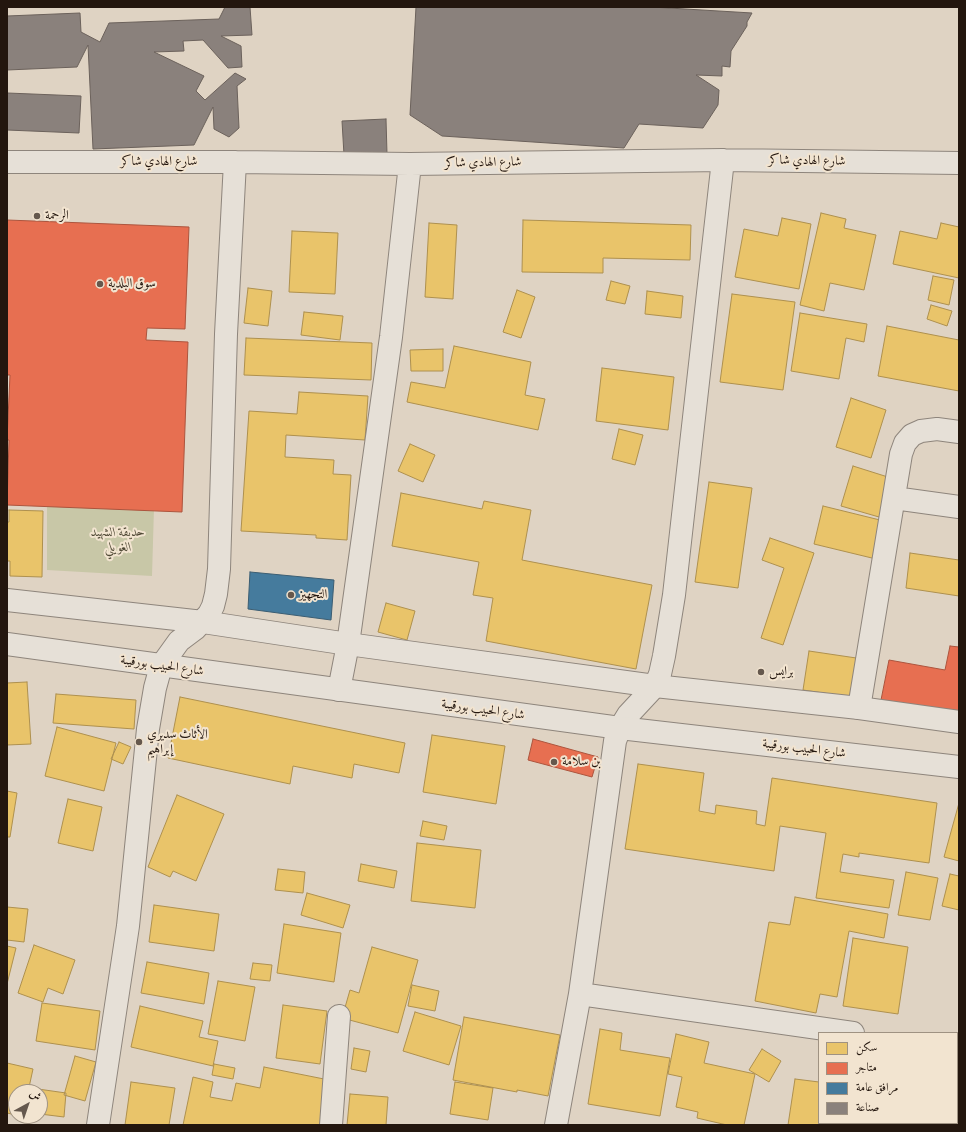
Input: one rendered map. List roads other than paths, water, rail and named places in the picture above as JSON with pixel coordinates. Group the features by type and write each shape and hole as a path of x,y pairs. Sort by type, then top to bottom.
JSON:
{"street":[{"name":"شارع الهادي شاكر","path":"7,162 410,164 723,160 959,163"},
{"path":"556,1125 580,994 615,741 620,728 636,705 654,686 660,674 664,656 674,594 723,160"},
{"path":"98,1125 128,926 148,729 155,688 161,666 179,641 203,622 213,606 219,569 226,334 235,162"},
{"path":"339,690 348,644 391,337 410,164"},
{"path":"859,708 901,454 905,443 912,435 921,431 937,429 959,432"},
{"path":"894,498 959,507"},
{"path":"7,600 203,622 348,644 654,686 859,708 959,722"},
{"name":"شارع الحبيب بورقيبة","path":"7,644 620,728 959,767"},
{"path":"580,994 846,1032"},
{"path":"331,1125 339,1016"}],"place":[{"name":"الرحمة","path":"37,216"},
{"name":"سوق البلدية","path":"100,284"},
{"name":"التجهيز","path":"291,595"},
{"name":"برايس","path":"761,672"},
{"name":"الأثاث سديري إبراهيم","path":"139,742"},
{"name":"بن سلامة","path":"554,762"}],"park label":[{"name":"حديقة الشهيد الغويلي","path":"118,540"}]}
